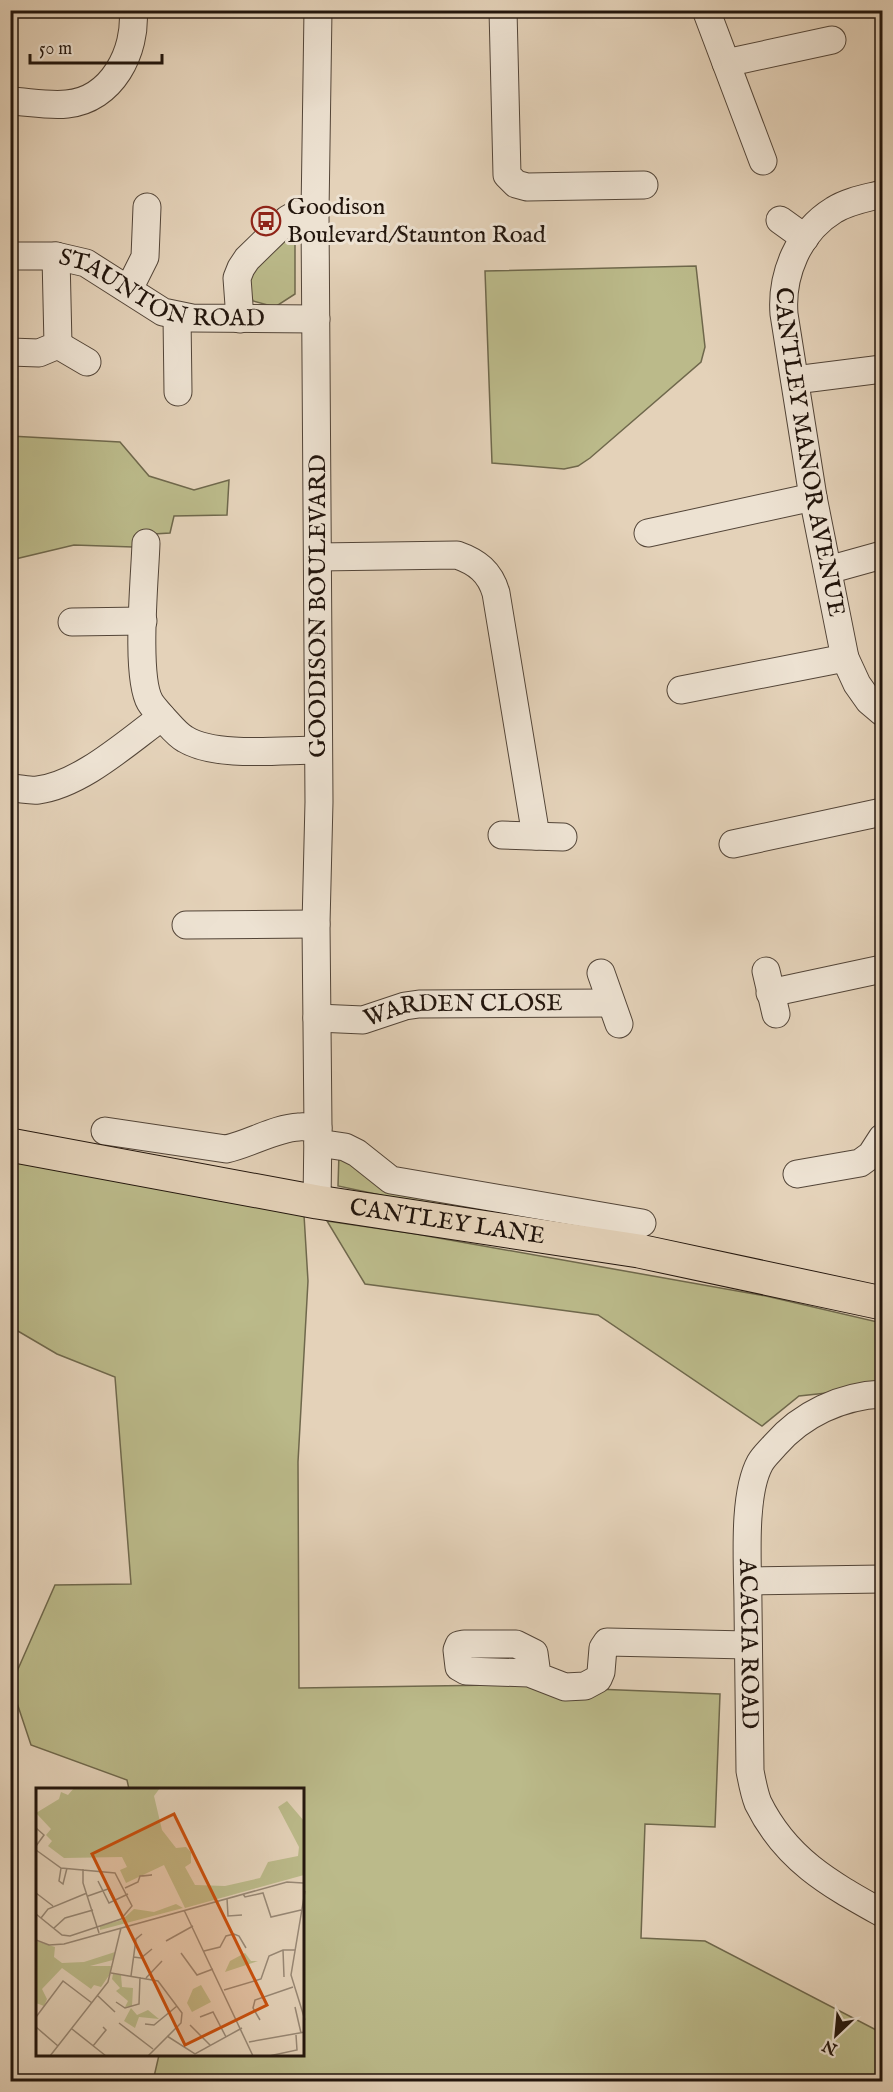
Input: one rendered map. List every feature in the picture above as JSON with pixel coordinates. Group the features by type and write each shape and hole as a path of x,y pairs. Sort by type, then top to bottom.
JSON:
{"main road":[{"name":"CANTLEY LANE","path":"10,1145 317,1202 639,1251 882,1303"}],"street":[{"path":"10,101 67,104 85,100 100,91 128,56 133,37 133,10"},
{"name":"GOODISON BOULEVARD","path":"317,1202 316,924 319,802 315,213 318,10"},
{"path":"503,10 507,175 516,184 527,187 644,185"},
{"path":"706,10 763,161"},
{"path":"726,63 832,40"},
{"name":"CANTLEY MANOR AVENUE","path":"882,194 834,210 805,238 787,273 783,295 784,314 813,497 845,658 857,684 869,701 882,712"},
{"path":"129,290 145,257 147,207"},
{"path":"240,319 237,278 246,259 295,214 315,213"},
{"path":"780,220 805,238"},
{"name":"STAUNTON ROAD","path":"10,256 56,256 86,263 163,312 177,316 316,320"},
{"path":"56,256 58,345"},
{"path":"177,316 178,392"},
{"path":"10,352 39,353 58,345"},
{"path":"58,345 87,362"},
{"path":"795,380 882,369"},
{"path":"648,533 813,497"},
{"path":"146,543 142,657 144,686 149,701 162,717 184,738 207,748 243,751 318,750"},
{"path":"318,557 457,555 473,561 484,570 493,582 496,593 536,836"},
{"path":"828,570 882,555"},
{"path":"72,622 143,621"},
{"path":"681,690 845,658"},
{"path":"10,788 37,790 80,776 162,717"},
{"path":"733,844 882,812"},
{"path":"502,835 563,837"},
{"path":"186,925 316,924"},
{"path":"771,992 882,969"},
{"name":"WARDEN CLOSE","path":"316,1018 363,1020 405,1006 419,1004 615,1014 600,973"},
{"name":"CANTLEY LANE","path":"105,1131 226,1149 244,1145 282,1130 299,1127 357,1153 392,1180 642,1223"},
{"path":"796,1174 860,1163 871,1155 882,1138"},
{"name":"ACACIA ROAD","path":"882,1394 866,1395 830,1404 800,1422 782,1437 761,1461 752,1483 749,1503 748,1581 750,1771 757,1801 770,1824 792,1854 820,1875 882,1913"},
{"path":"748,1581 882,1579"},
{"path":"537,1675 565,1688 593,1683 601,1672 603,1648 607,1642 748,1645"}],"shaded area":[{"path":"295,226 295,294 275,307 253,301 246,281 252,267"},
{"path":"696,266 705,347 701,362 578,466 564,469 492,463 485,271"},
{"path":"10,436 120,442 149,476 194,490 229,480 227,515 174,516 170,533 137,535 133,547 74,545 11,560"},
{"path":"11,1148 304,1215 308,1281 298,1462 299,1688 496,1685 720,1694 715,1827 645,1824 641,1938 705,1941 882,2033 882,2081 153,2081 159,2056 304,2056 304,1788 129,1788 127,1780 31,1745 11,1685 55,1585 131,1584 115,1377 57,1354 11,1327"},
{"path":"339,1153 486,1208 446,1209 338,1186"},
{"path":"327,1221 416,1234 766,1296 882,1323 882,1387 799,1396 762,1426 598,1315 365,1284"}],"place":[{"name":"Goodison Boulevard/Staunton Road","path":"266,221"}]}
